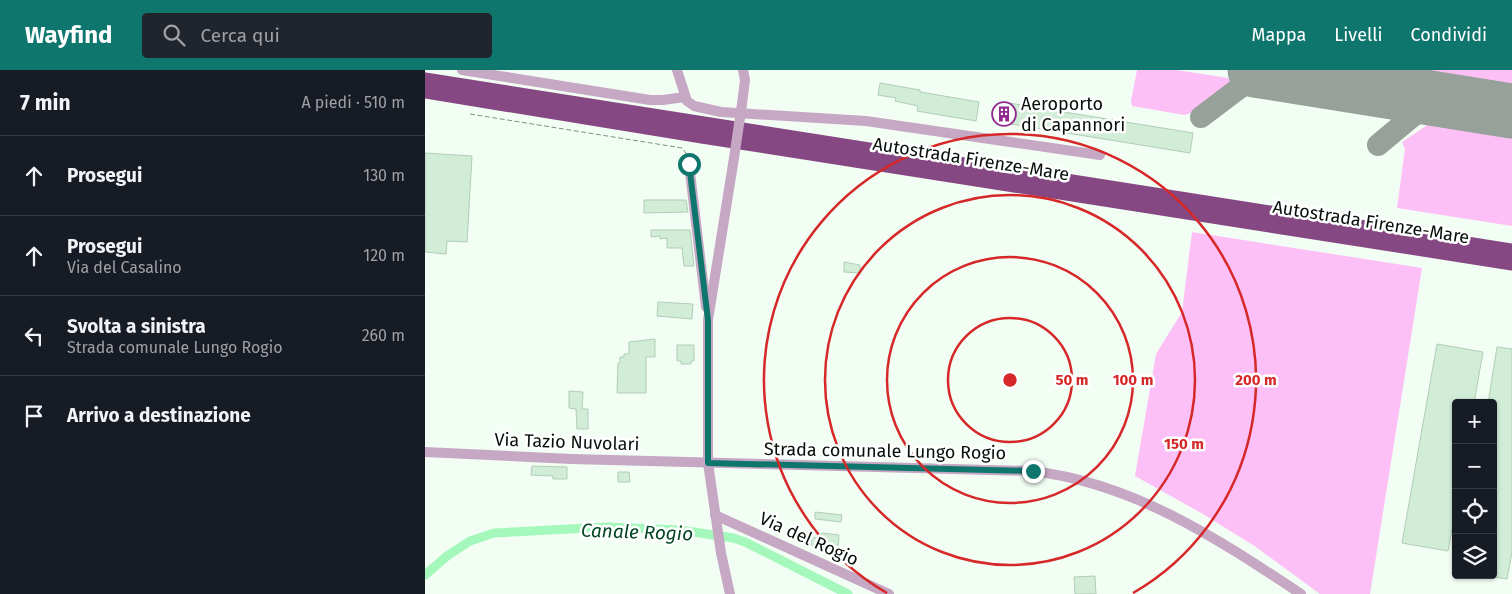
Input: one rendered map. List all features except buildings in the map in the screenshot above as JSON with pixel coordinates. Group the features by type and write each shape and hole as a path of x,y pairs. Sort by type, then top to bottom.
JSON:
{"highway":[{"name":"Autostrada Firenze-Mare","path":"425,80 1512,251"},
{"name":"Autostrada Firenze-Mare","path":"425,91 711,138 1512,263"}],"street":[{"path":"463,70 650,100 685,97"},
{"path":"677,70 687,101 694,106 721,112 866,121 1099,155"},
{"path":"708,320 742,104 745,80 743,70"},
{"path":"689,164 708,320 708,463 719,542 730,594"},
{"name":"Via Tazio Nuvolari","path":"425,452 572,460 708,463"},
{"name":"Strada comunale Lungo Rogio","path":"708,463 1033,471 1059,474 1148,503 1233,549 1301,594"},
{"name":"Via del Rogio","path":"715,515 889,594"}],"path":[{"path":"470,114 681,148 688,154 689,164"}],"shaded area":[{"path":"1137,70 1177,70 1228,78 1234,82 1211,102 1184,115 1132,106 1131,101"},
{"path":"1351,70 1512,70 1512,95"},
{"path":"1438,118 1512,130 1512,226 1397,208 1405,149 1402,142"},
{"path":"1192,232 1422,268 1370,594 1320,594 1256,547 1203,514 1135,476 1156,354 1182,312"}],"waterway":[{"name":"Canale Rogio","path":"425,575 447,556 470,541 494,533 607,527 680,530 733,538 745,542 848,594"}],"taxiway":[{"path":"1201,117 1254,77 1270,73"},
{"path":"1407,94 1413,99 1415,104 1412,117"},
{"path":"1378,145 1421,109 1444,100"}],"runway":[{"path":"1255,70 1512,111"}],"place":[{"name":"Aeroporto di Capannori","path":"1004,114"}],"route":[{"path":"689,164 708,320 708,463 1033,471"}]}
